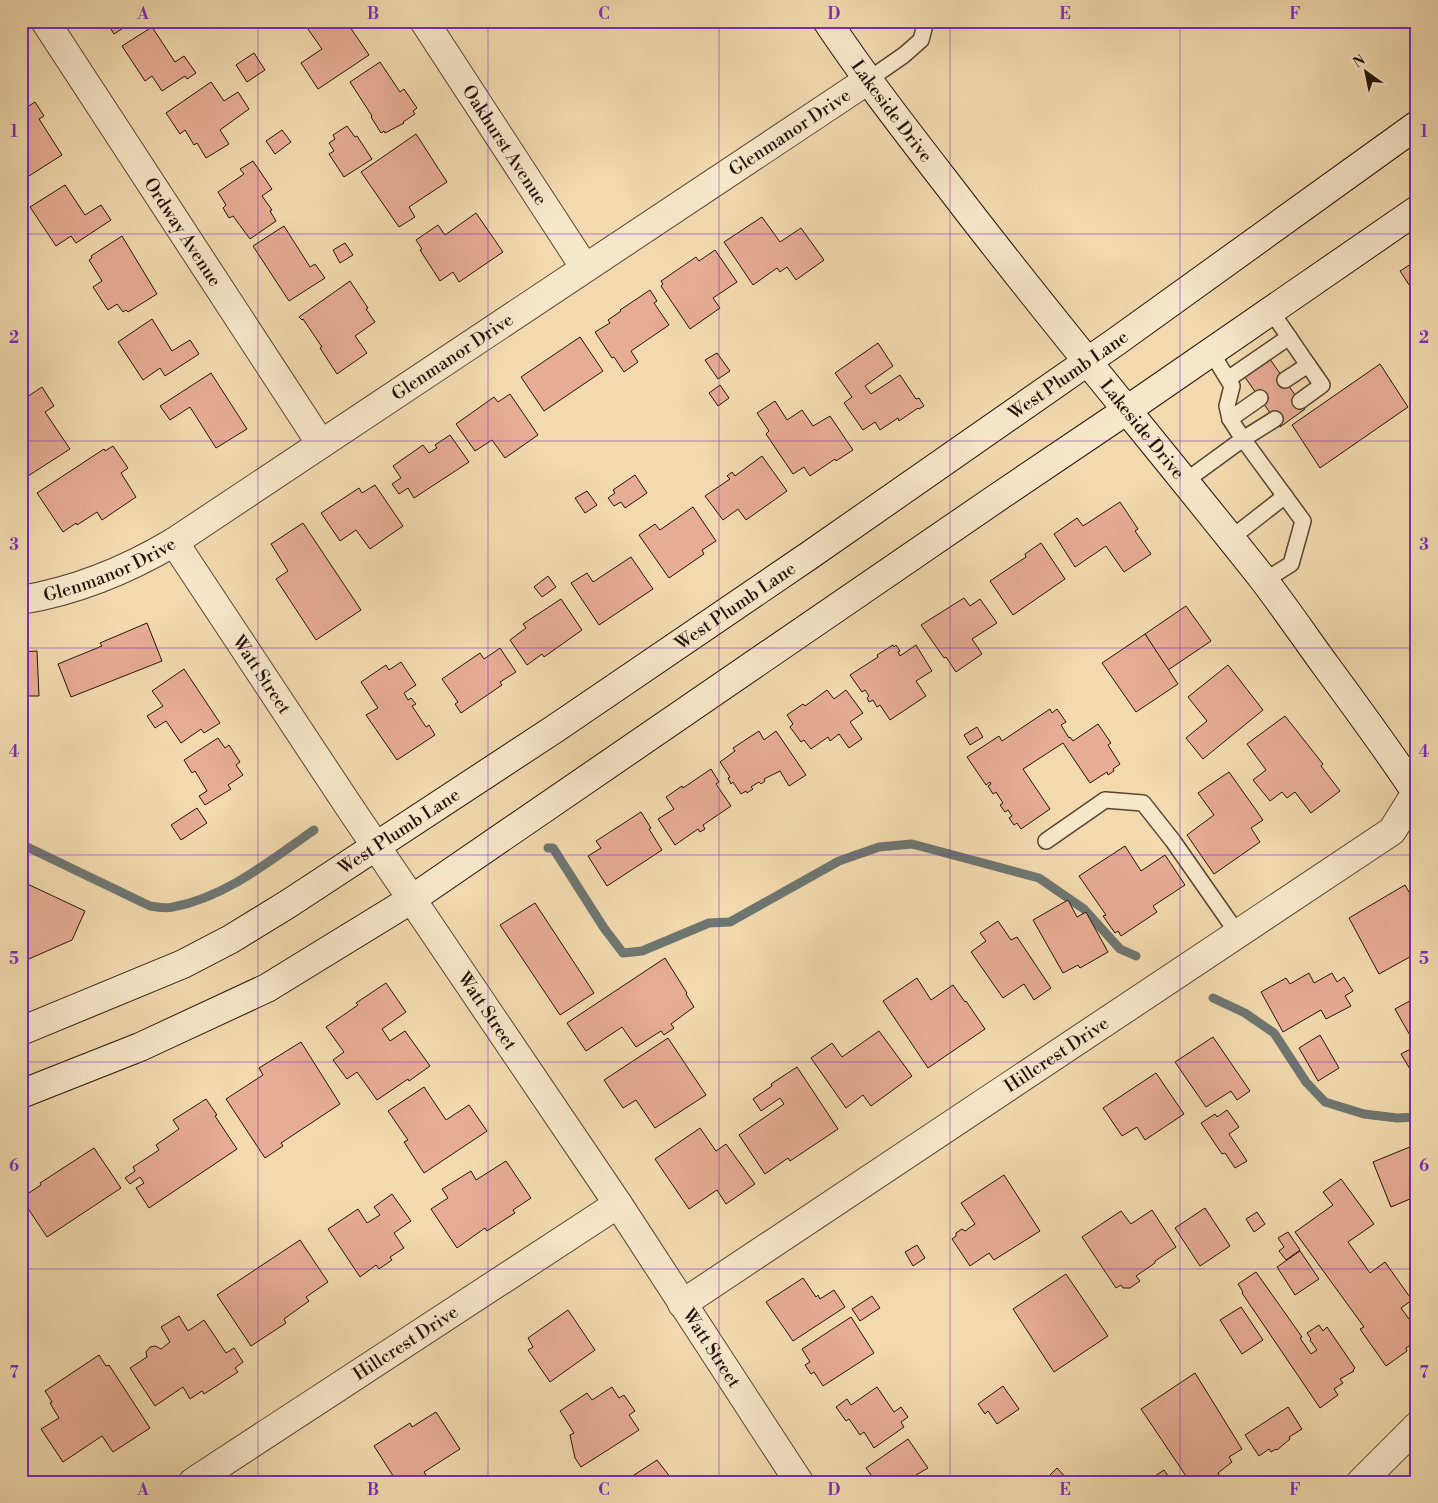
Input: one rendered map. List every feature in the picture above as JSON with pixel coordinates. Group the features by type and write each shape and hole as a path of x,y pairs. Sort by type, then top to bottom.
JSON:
{"street":[{"name":"Ordway Avenue","path":"45,21 321,444"},
{"name":"Oakhurst Avenue","path":"424,21 585,268"},
{"name":"Lakeside Drive","path":"827,21 851,58 977,224 1264,582 1417,792"},
{"name":"Glenmanor Drive","path":"26,591 73,588 113,574 152,556 868,80"},
{"name":"West Plumb Lane","path":"21,1031 182,964 231,939 288,904 564,722 810,555 1087,362 1417,126"},
{"path":"21,1094 140,1047 267,988 412,899 992,500 1128,410 1417,210"},
{"name":"Watt Street","path":"174,542 350,808 618,1204 799,1482"},
{"name":"Hillcrest Drive","path":"682,1304 1392,831 1417,792"},
{"name":"Hillcrest Drive","path":"193,1482 618,1204"},
{"path":"1362,1482 1417,1426"}],"lane":[{"path":"868,80 904,55 921,40 926,21"},
{"path":"1271,311 1322,385 1300,401"},
{"path":"1228,379 1289,337"},
{"path":"1211,352 1232,386 1227,406 1230,419 1303,521 1290,564 1264,582"},
{"path":"1285,380 1308,364"},
{"path":"1230,419 1260,398"},
{"path":"1184,482 1243,439 1275,419"},
{"path":"1230,539 1285,496"},
{"path":"1046,841 1105,800 1143,803 1173,841 1238,934"}],"building":[{"path":"106,21 134,21 114,34"},
{"path":"353,21 354,24 350,27 369,55 318,89 301,63 322,49 303,22"},
{"path":"152,27 175,62 184,56 196,73 187,79 185,76 162,91 152,76 145,81 122,46"},
{"path":"254,53 265,70 247,82 236,65"},
{"path":"380,62 400,92 404,89 417,108 413,111 415,114 404,123 385,133 384,131 381,133 350,82"},
{"path":"211,82 224,101 238,92 249,109 220,130 229,144 206,158 197,143 194,145 185,130 180,134 166,113"},
{"path":"35,102 44,116 39,119 62,155 21,181 21,111"},
{"path":"347,126 355,137 357,136 372,159 344,177 329,154 334,151 329,143 335,139 333,135"},
{"path":"282,130 291,142 275,154 266,141"},
{"path":"416,134 447,182 409,207 415,217 399,227 361,172"},
{"path":"253,161 272,189 262,196 272,210 270,211 276,221 250,239 233,216 229,218 223,208 226,205 218,192 244,174 240,169"},
{"path":"65,185 85,215 101,205 111,220 76,243 71,236 56,246 30,207"},
{"path":"476,213 503,252 459,282 453,272 440,281 420,250 422,249 416,240 438,225 445,235"},
{"path":"762,217 780,242 801,228 824,260 796,280 787,267 780,272 777,268 753,285 724,242"},
{"path":"284,226 310,267 315,264 325,278 289,301 253,246"},
{"path":"122,236 157,294 128,312 126,310 123,312 117,304 108,310 93,287 102,281 89,260 92,258 91,256"},
{"path":"345,243 353,255 340,263 333,250"},
{"path":"715,250 737,282 713,298 720,308 690,329 661,286 663,284 661,281 696,257 699,261"},
{"path":"1417,260 1417,297 1400,271"},
{"path":"350,281 375,322 355,336 367,353 337,374 320,348 322,347 303,319 299,317"},
{"path":"650,290 657,301 654,303 669,325 631,351 638,362 624,372 595,332 610,323 608,320 620,310"},
{"path":"152,319 172,351 190,340 199,354 165,376 160,368 143,380 118,342"},
{"path":"580,337 603,371 544,411 521,377"},
{"path":"878,343 893,366 865,386 871,394 900,375 916,399 919,398 924,406 899,421 898,418 880,430 875,422 863,430 844,403 852,397 835,373"},
{"path":"717,353 730,371 718,379 705,360"},
{"path":"1267,355 1305,409 1280,427 1242,373"},
{"path":"1380,364 1408,407 1320,468 1292,425"},
{"path":"211,373 247,429 216,448 190,407 170,420 160,406"},
{"path":"720,385 729,398 718,406 709,393"},
{"path":"42,387 54,406 45,412 70,449 28,476 21,465 21,436 23,434 21,432 25,430 21,425 24,421 21,416 21,401"},
{"path":"510,394 538,435 505,458 492,440 475,451 456,424 494,397 498,402"},
{"path":"775,401 787,420 802,410 813,426 830,416 853,450 836,461 835,459 810,476 804,467 793,474 766,434 769,431 757,413"},
{"path":"450,435 469,462 414,498 408,488 399,494 392,484 401,478 393,466 423,445 429,453 437,448 435,445"},
{"path":"113,446 128,468 121,473 136,497 102,520 97,512 63,532 37,493 104,449 105,451"},
{"path":"762,456 787,491 746,520 738,509 723,520 705,496 730,479 727,476 732,472 735,476"},
{"path":"635,475 647,493 625,508 621,502 614,506 608,498 615,493 613,490"},
{"path":"375,485 403,526 370,549 356,530 340,541 321,513 359,488 362,493"},
{"path":"587,491 597,505 585,513 575,498"},
{"path":"1120,502 1138,529 1135,531 1151,554 1124,572 1106,546 1075,567 1054,534 1077,518 1083,526"},
{"path":"693,507 716,541 702,550 704,554 669,578 639,535 655,524 660,530"},
{"path":"303,523 361,610 316,640 276,579 288,571 271,544"},
{"path":"1041,543 1065,579 1013,615 990,581 1026,557 1025,554"},
{"path":"631,557 653,589 599,625 571,583 587,573 593,582"},
{"path":"548,576 556,587 542,597 534,587"},
{"path":"964,598 970,606 980,599 997,623 972,639 982,654 956,672 921,625"},
{"path":"561,599 582,630 544,657 542,654 527,665 510,640 526,628 523,624"},
{"path":"1186,606 1211,641 1168,670 1145,634"},
{"path":"147,623 162,661 71,697 58,664 102,646 100,643"},
{"path":"1145,634 1178,684 1136,712 1102,663"},
{"path":"893,645 894,647 896,645 900,651 898,652 900,656 916,645 932,671 916,681 926,696 890,720 880,705 877,707 873,700 869,702 867,698 869,696 865,690 862,692 850,675"},
{"path":"500,648 516,672 500,682 502,685 461,713 455,704 458,702 442,679 480,653 484,659"},
{"path":"37,651 39,696 21,696 21,652"},
{"path":"401,662 416,685 404,693 408,700 411,698 416,704 412,706 426,727 429,725 435,735 397,760 366,715 378,708 361,682 386,665 389,670"},
{"path":"1228,665 1263,710 1203,759 1186,738 1207,721 1188,697"},
{"path":"184,669 220,723 204,733 201,729 181,743 166,721 155,728 147,716 163,706 152,691"},
{"path":"827,690 834,699 846,690 863,713 850,722 862,739 849,748 839,734 830,741 828,737 811,749 804,740 801,742 790,727 793,724 787,715 803,704 805,706"},
{"path":"1050,709 1052,713 1057,709 1066,722 1061,725 1073,741 1098,724 1111,743 1108,745 1120,764 1108,775 1107,772 1090,783 1063,743 1023,769 1050,809 1021,829 1017,823 1014,825 1009,818 1012,816 1008,810 1005,812 1000,805 1003,803 996,792 993,794 988,786 991,784 990,782 986,785 967,757 999,736 1002,741"},
{"path":"1285,716 1323,764 1321,766 1340,791 1311,813 1295,792 1287,798 1282,792 1270,801 1253,780 1266,770 1247,744"},
{"path":"977,727 983,737 970,745 964,735"},
{"path":"759,731 764,740 776,731 806,775 789,786 780,771 764,779 765,781 761,784 759,782 751,787 753,789 747,793 746,791 741,794 733,782 731,784 728,778 730,777 720,762 735,751 733,748"},
{"path":"218,738 225,748 229,745 240,762 236,765 243,775 228,785 231,789 205,805 199,796 207,791 195,771 192,773 184,760"},
{"path":"711,769 719,782 716,784 731,806 703,825 705,829 700,832 698,829 675,845 658,819 674,809 666,797"},
{"path":"1229,772 1263,820 1251,828 1260,842 1214,874 1187,835 1214,815 1198,793"},
{"path":"197,808 207,823 181,840 171,825"},
{"path":"641,812 662,850 607,886 588,856 601,848 596,841"},
{"path":"1125,846 1141,871 1165,855 1185,885 1153,906 1157,912 1121,936 1118,931 1115,933 1103,916 1106,915 1079,876"},
{"path":"21,881 85,911 72,940 22,962"},
{"path":"1405,885 1417,906 1417,953 1379,974 1349,918"},
{"path":"1068,900 1077,917 1086,912 1108,952 1080,968 1078,965 1063,973 1033,920"},
{"path":"535,903 594,993 560,1015 500,925"},
{"path":"998,921 1011,940 1017,937 1051,988 1034,1000 1024,984 1003,998 971,952 986,941 980,933"},
{"path":"665,958 694,1007 671,1024 674,1028 664,1035 661,1031 636,1047 622,1027 586,1051 567,1023"},
{"path":"1309,973 1314,983 1332,973 1337,982 1344,977 1353,991 1345,996 1351,1006 1326,1019 1321,1010 1283,1032 1261,992 1286,978 1290,984"},
{"path":"917,978 931,1000 953,985 985,1029 928,1068 883,1001"},
{"path":"386,983 406,1012 382,1029 390,1041 405,1031 430,1066 377,1100 357,1072 347,1079 333,1060 344,1052 326,1027 358,1005 356,1003"},
{"path":"1417,997 1417,1081 1401,1054 1416,1046 1395,1009"},
{"path":"879,1031 912,1076 871,1106 863,1095 846,1108 811,1058 832,1043 842,1057"},
{"path":"1320,1035 1339,1068 1318,1081 1299,1048"},
{"path":"1213,1037 1250,1091 1237,1100 1231,1091 1206,1107 1175,1062"},
{"path":"668,1038 706,1095 655,1128 636,1100 623,1108 604,1080"},
{"path":"301,1042 340,1104 281,1143 283,1146 265,1158 226,1099 263,1075 259,1068"},
{"path":"797,1067 838,1129 790,1161 788,1158 765,1174 739,1135 784,1104 780,1098 761,1111 753,1099 772,1086 771,1084"},
{"path":"1156,1073 1184,1114 1145,1140 1137,1127 1122,1136 1103,1108"},
{"path":"424,1087 446,1120 469,1105 487,1131 424,1173 404,1142 408,1140 388,1111"},
{"path":"206,1099 237,1149 149,1208 136,1188 144,1183 140,1177 130,1184 125,1178 135,1171 133,1167 159,1150 156,1145 179,1129 173,1120"},
{"path":"1227,1110 1239,1127 1229,1134 1247,1161 1235,1168 1225,1153 1222,1154 1201,1123 1215,1114 1217,1117"},
{"path":"700,1128 716,1151 726,1144 755,1184 726,1204 717,1190 689,1209 655,1159"},
{"path":"1417,1144 1417,1196 1391,1207 1373,1162"},
{"path":"94,1148 121,1188 47,1237 21,1198 41,1185 40,1183"},
{"path":"506,1161 531,1198 513,1210 515,1213 487,1231 485,1228 457,1248 431,1209 448,1198 442,1189 471,1171 476,1180"},
{"path":"1004,1175 1040,1231 994,1260 989,1253 970,1266 952,1239 962,1229 965,1231 975,1224 961,1203"},
{"path":"1341,1179 1374,1224 1348,1242 1370,1273 1385,1262 1412,1300 1401,1308 1417,1330 1417,1340 1406,1348 1407,1351 1386,1366 1360,1329 1364,1327 1295,1232 1333,1205 1323,1192"},
{"path":"392,1194 411,1221 394,1233 404,1248 390,1257 392,1260 379,1269 376,1265 360,1277 328,1229 358,1209 367,1223 380,1215 374,1207"},
{"path":"1205,1208 1230,1246 1200,1266 1175,1228"},
{"path":"1152,1210 1176,1247 1136,1276 1140,1281 1130,1288 1123,1288 1121,1285 1116,1288 1082,1237 1121,1211 1131,1224"},
{"path":"1257,1212 1265,1224 1254,1232 1246,1219"},
{"path":"1288,1232 1300,1250 1286,1260 1279,1251 1284,1247 1278,1238"},
{"path":"300,1240 328,1282 306,1297 309,1301 284,1319 286,1323 251,1346 217,1295"},
{"path":"917,1245 925,1258 913,1266 905,1252"},
{"path":"1300,1251 1319,1279 1295,1295 1277,1267"},
{"path":"1256,1272 1302,1337 1300,1338 1311,1354 1317,1350 1307,1333 1319,1325 1323,1331 1327,1327 1355,1368 1354,1371 1340,1379 1343,1383 1334,1389 1338,1395 1320,1408 1242,1293 1238,1284"},
{"path":"1066,1274 1108,1336 1054,1372 1013,1309"},
{"path":"803,1278 816,1297 818,1295 820,1299 834,1290 845,1307 793,1341 766,1302"},
{"path":"872,1296 880,1308 860,1321 852,1309"},
{"path":"1241,1307 1263,1340 1242,1354 1220,1320"},
{"path":"568,1310 595,1350 550,1382 528,1350 533,1347 528,1338"},
{"path":"179,1316 188,1331 204,1320 226,1353 234,1348 243,1362 235,1368 238,1372 204,1394 202,1391 190,1399 183,1387 155,1406 130,1368 147,1357 146,1352 150,1347 155,1346 161,1349 170,1342 161,1327"},
{"path":"851,1317 874,1353 823,1386 814,1372 811,1374 805,1365 810,1362 802,1349"},
{"path":"99,1355 106,1366 109,1365 150,1428 113,1452 102,1436 63,1462 41,1429 59,1418 45,1391"},
{"path":"1195,1373 1242,1449 1229,1457 1232,1462 1218,1473 1223,1482 1190,1482 1141,1409"},
{"path":"1003,1386 1019,1409 997,1424 988,1411 985,1414 978,1404"},
{"path":"612,1387 619,1398 624,1395 635,1411 629,1415 639,1430 581,1467 575,1458 570,1435 574,1433 560,1411 587,1393 592,1400"},
{"path":"877,1387 894,1412 901,1407 908,1417 901,1422 904,1427 874,1448 864,1432 860,1435 849,1419 846,1421 836,1407 847,1399 851,1405"},
{"path":"1288,1407 1302,1429 1289,1437 1290,1439 1277,1450 1271,1452 1269,1449 1259,1456 1245,1435"},
{"path":"436,1412 460,1449 424,1472 426,1475 416,1482 397,1482 374,1446 410,1423 412,1427"},
{"path":"908,1439 928,1468 916,1475 921,1482 876,1482 866,1468"},
{"path":"657,1460 674,1482 620,1482 629,1475 631,1477"},
{"path":"1057,1468 1070,1482 1043,1482"},
{"path":"1164,1470 1172,1482 1146,1482"}],"waterway":[{"path":"21,844 150,906 167,908 193,902 230,886 314,830"},
{"path":"548,848 553,848 604,928 623,953 642,951 709,923 730,922 839,861 879,847 912,844 1039,878 1084,909 1120,949 1136,956"},
{"path":"1213,998 1245,1013 1274,1033 1306,1082 1325,1102 1364,1114 1397,1118 1417,1117"}]}
